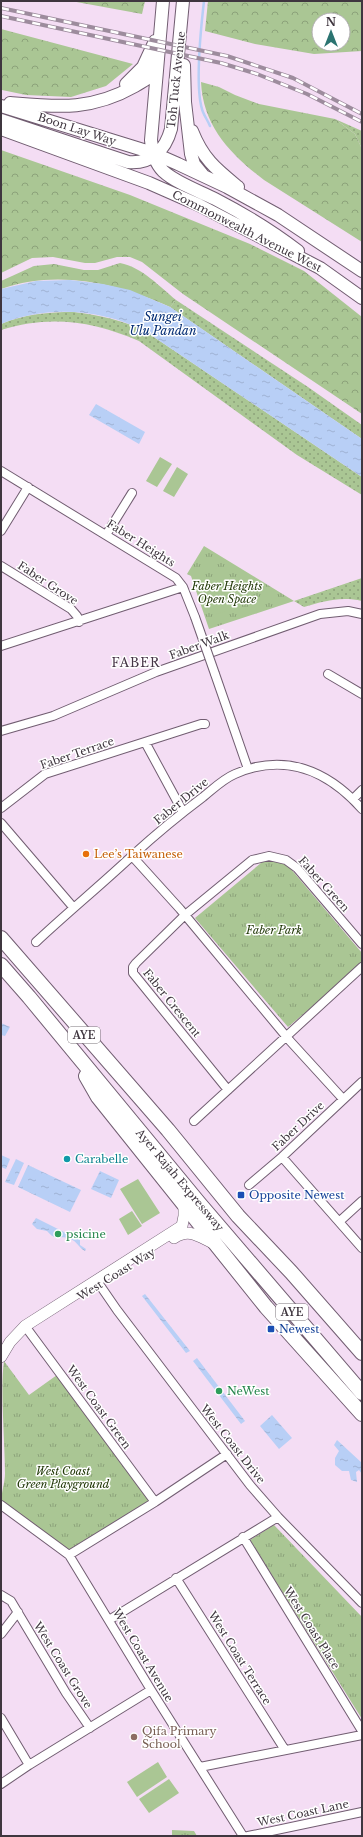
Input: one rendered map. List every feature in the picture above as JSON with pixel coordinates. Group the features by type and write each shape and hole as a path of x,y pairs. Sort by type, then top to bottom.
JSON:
{"highway":[{"name":"Ayer Rajah Expressway","path":"1,938 168,1130 238,1216 291,1272 362,1353"},
{"name":"Ayer Rajah Expressway","path":"1,965 204,1209 362,1393"},
{"path":"69,1046 98,1097 214,1243 266,1307 362,1414"}],"main road":[{"name":"Toh Tuck Avenue","path":"155,155 151,140 163,1"},
{"name":"Toh Tuck Avenue","path":"155,155 164,146 171,129 176,63 182,25 183,1"},
{"path":"94,103 121,88 138,74 149,57 161,24"},
{"path":"182,25 185,102 192,160 203,176"},
{"path":"1,102 63,107 94,103 120,94 146,79 154,73 158,60"},
{"path":"185,102 192,131 205,157 215,169 261,205"},
{"name":"Boon Lay Way","path":"1,106 155,155"},
{"path":"1,120 128,162 140,162 155,155 163,171 171,177 256,222 284,240 320,268"},
{"name":"Commonwealth Avenue West","path":"1,129 150,183 199,205 320,268 362,298"},
{"name":"Commonwealth Avenue West","path":"155,155 203,176 261,205 303,230 362,271"}],"street":[{"name":"Faber Heights","path":"1,471 176,578 183,587 195,617 248,769"},
{"path":"1,531 28,487"},
{"path":"106,535 132,493"},
{"name":"Faber Grove","path":"1,566 71,609 78,616 79,622"},
{"path":"1,646 79,622 183,587"},
{"name":"Faber Walk","path":"1,731 53,716 156,672 320,614 348,611 362,614"},
{"path":"328,674 362,694"},
{"name":"Faber Terrace","path":"1,808 45,774 200,724 205,724"},
{"path":"145,742 183,812"},
{"name":"Faber Drive","path":"36,942 73,907 183,812 222,782 248,769 270,766 286,766 308,770 325,777 338,785 362,809"},
{"path":"353,799 362,790"},
{"path":"1,822 73,907"},
{"path":"132,856 185,915 286,1035 343,1099"},
{"name":"Faber Green","path":"185,915 252,860 269,856 286,860 297,868 362,944"},
{"name":"Faber Crescent","path":"185,915 136,963 133,967 133,973 228,1090"},
{"path":"194,1120 362,967"},
{"name":"Faber Drive","path":"248,1185 282,1157 362,1082"},
{"path":"282,1157 362,1248"},
{"path":"340,1222 362,1201"},
{"name":"West Coast Way","path":"98,1283 182,1226 184,1204"},
{"name":"West Coast Way","path":"1,1357 10,1342 25,1329 181,1233 192,1233 214,1243"},
{"name":"West Coast Drive","path":"98,1283 227,1454 278,1517 362,1603"},
{"name":"West Coast Green","path":"25,1329 155,1502"},
{"path":"68,1555 155,1502 227,1454"},
{"name":"West Coast Avenue","path":"1,1505 68,1555 243,1836"},
{"path":"109,1620 242,1537 278,1517"},
{"name":"West Coast Place","path":"242,1537 362,1731"},
{"name":"West Coast Terrace","path":"176,1578 285,1750"},
{"name":"West Coast Grove","path":"1,1595 11,1601 66,1692 90,1728"},
{"path":"1,1634 18,1612"},
{"path":"1,1784 29,1765 151,1690"},
{"path":"1,1718 29,1765"},
{"path":"200,1767 362,1734"},
{"name":"West Coast Lane","path":"248,1836 362,1812"}],"green space":[{"path":"71,1 145,1 142,14"},
{"path":"208,1 362,1 362,51 351,52 351,12 311,12 311,52 346,52 314,54 255,44 205,31"},
{"path":"1,29 133,64 106,86 71,97 26,95 2,90"},
{"path":"201,82 219,87 259,104 335,119 355,134 362,149 362,242 264,180 240,160 220,138 213,125 203,98"},
{"path":"335,119 362,131 362,149 355,134"},
{"path":"1,150 130,195 250,244 304,271 362,317 362,414 183,294 142,262 130,257 117,257 95,263 85,263 53,257 32,258 1,273"},
{"path":"120,263 128,265 143,273 176,300 170,307 129,291 108,285 65,280 44,280 22,283 1,289 1,281 34,266 54,264 84,270 98,270"},
{"path":"176,300 308,387 362,425 362,439 170,307"},
{"path":"55,312 74,312 110,318 145,331 362,477 362,495 297,455 139,341 122,334 71,322 19,325 1,330 1,324 19,318"},
{"path":"160,457 172,464 157,487 146,481"},
{"path":"177,467 188,474 174,497 163,491"},
{"name":"Faber Heights Open Space","path":"204,546 294,601 209,629 191,576 187,574"},
{"path":"362,578 362,601 340,599 304,607 294,601"},
{"path":"222,586 230,610 213,615 205,592"},
{"name":"Faber Park","path":"267,858 285,862 362,953 362,965 288,1027 195,918"},
{"path":"267,906 273,907 271,920 265,919"},
{"path":"138,1179 160,1213 142,1224 120,1189"},
{"path":"132,1211 142,1226 128,1235 119,1219"},
{"name":"West Coast Green Playground","path":"4,1361 29,1395 57,1375 150,1500 67,1551 1,1503 5,1473 3,1400"},
{"path":"274,1525 362,1617 362,1719 250,1540"},
{"path":"158,1762 167,1777 137,1797 127,1782"},
{"path":"169,1779 179,1793 149,1813 139,1799"},
{"path":"172,1830 194,1831 197,1836 172,1836"}],"water":[{"name":"Sungei Ulu Pandan","path":"70,280 103,284 130,290 170,307 362,439 362,477 145,331 110,318 74,312 37,314 1,324 1,289 36,281"},
{"path":"96,404 145,432 139,444 89,415"},
{"path":"1,1023 10,1027 5,1036 1,1035"},
{"path":"1,1155 10,1159 6,1169 1,1167"},
{"path":"16,1159 24,1163 14,1185 5,1182"},
{"path":"28,1165 81,1190 70,1212 18,1187"},
{"path":"100,1171 119,1180 111,1198 91,1189"},
{"name":"psicine","path":"36,1218 80,1240 80,1245 86,1249 85,1251 72,1240 63,1237 55,1237 47,1231 37,1229 32,1224"},
{"path":"145,1294 190,1351 186,1353 142,1296"},
{"name":"NeWest","path":"197,1358 245,1421 241,1424 193,1361"},
{"path":"272,1415 292,1438 279,1449 260,1426"},
{"path":"337,1440 362,1463 362,1474 359,1470 356,1472 357,1482 351,1480 349,1471 342,1471 335,1465 335,1458 339,1451 334,1445"}],"waterway":[{"path":"204,1 199,58 199,89 200,102 210,126"}],"railway":[{"path":"1,8 227,56 293,78 362,114"},
{"path":"1,16 221,63 257,74 307,94 362,122"}],"place":[{"name":"Lee’s Taiwanese","path":"86,854"},
{"name":"Carabelle","path":"67,1159"},
{"name":"Opposite Newest","path":"241,1195"},
{"name":"psicine","path":"58,1234"},
{"name":"Newest","path":"271,1329"},
{"name":"NeWest","path":"219,1391"},
{"name":"Qifa Primary School","path":"134,1737"}],"district":[{"name":"FABER","path":"136,662"}]}
